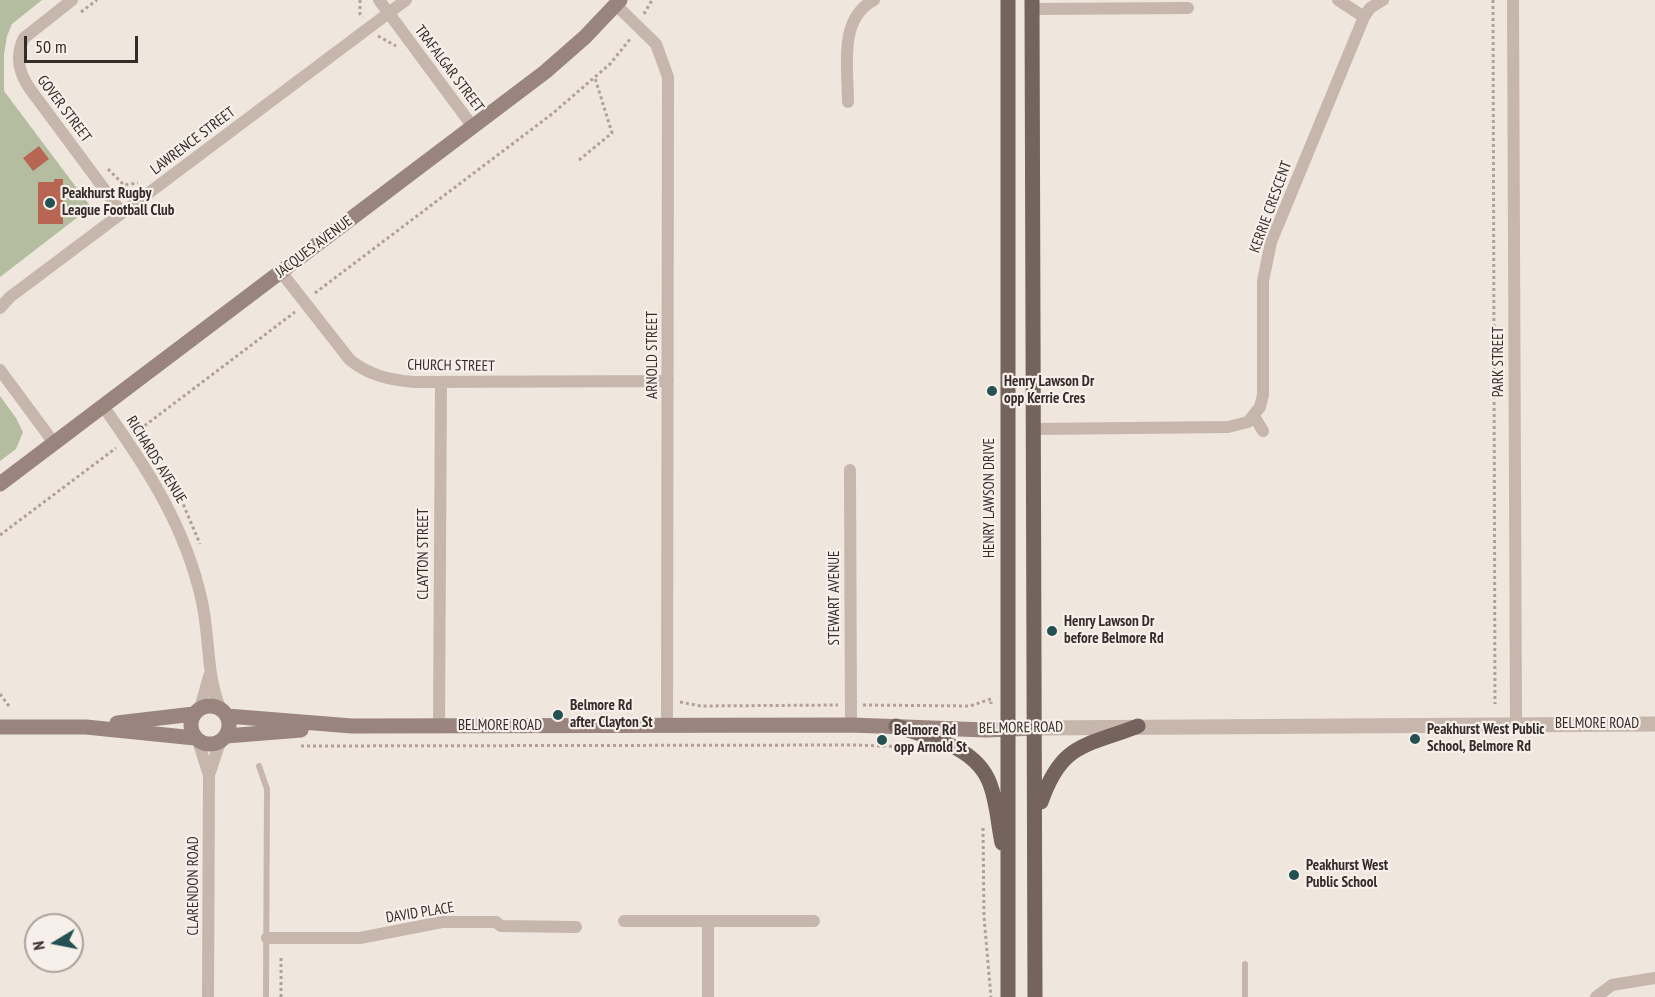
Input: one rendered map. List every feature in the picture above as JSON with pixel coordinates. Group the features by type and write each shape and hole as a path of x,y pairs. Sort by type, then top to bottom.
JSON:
{"main road":[{"name":"HENRY LAWSON DRIVE","path":"1008,0 1007,730 1010,884 1008,997"},
{"name":"JACQUES AVENUE","path":"0,484 545,72 618,3"},
{"path":"1032,5 1037,813 1035,997"},
{"path":"0,727 86,727 196,740 208,745 223,739 229,726 224,713 208,706 197,711 86,727"},
{"path":"196,740 190,728 197,711"},
{"name":"BELMORE ROAD","path":"224,713 352,726"},
{"name":"BELMORE ROAD","path":"223,739 352,726 851,725 1007,730 1036,728"},
{"path":"896,726 960,750 979,765 990,784 1010,884"},
{"path":"1037,813 1046,787 1062,759 1089,742 1138,726"}],"street":[{"name":"GOVER STREET","path":"72,0 24,38 19,46 19,68 30,89 123,213"},
{"name":"TRAFALGAR STREET","path":"379,0 473,127"},
{"name":"LAWRENCE STREET","path":"0,308 406,0"},
{"path":"848,102 850,29 860,9 874,0"},
{"path":"1338,0 1364,17"},
{"name":"KERRIE CRESCENT","path":"1254,416 1263,395 1263,281 1271,242 1364,17 1370,8 1383,0"},
{"name":"PARK STREET","path":"1513,0 1516,724"},
{"name":"ARNOLD STREET","path":"618,3 656,44 668,76 667,726"},
{"path":"1032,5 1188,8"},
{"name":"CHURCH STREET","path":"281,272 340,350 360,368 397,381 668,381"},
{"path":"0,370 54,443"},
{"name":"CLAYTON STREET","path":"439,726 441,382"},
{"name":"RICHARDS AVENUE","path":"104,406 158,486 185,542 202,602 210,671 224,713"},
{"path":"1034,429 1228,427 1248,422 1254,416 1263,430"},
{"name":"STEWART AVENUE","path":"850,470 851,725"},
{"name":"RICHARDS AVENUE","path":"197,711 210,671"},
{"name":"BELMORE ROAD","path":"1036,728 1655,724"},
{"name":"CLARENDON ROAD","path":"209,775 223,739"},
{"name":"CLARENDON ROAD","path":"196,740 209,775 208,997"},
{"name":"DAVID PLACE","path":"267,938 360,938 454,921 496,922 501,926 576,927"},
{"path":"624,921 814,921"},
{"path":"708,921 708,997"},
{"path":"1596,997 1612,985 1655,978"}],"lane":[{"path":"259,766 267,789 266,997"},
{"path":"1245,964 1245,997"}],"path":[{"path":"74,17 97,0"},
{"path":"360,0 360,14 381,39 396,47"},
{"path":"0,535 552,114 619,55 652,0"},
{"path":"1492,0 1495,704"},
{"path":"579,160 612,133 595,78"},
{"path":"104,164 124,185 132,186 141,181"},
{"path":"0,694 9,706"},
{"path":"680,702 701,706 970,705 990,699 991,704"},
{"path":"295,746 857,745 916,748"},
{"path":"983,822 984,917 991,997"},
{"path":"281,957 281,997"}],"green space":[{"path":"0,0 42,0 12,24 4,54 4,91 91,207 0,277"},
{"path":"0,396 23,432 16,449 0,461"}],"building":[{"path":"39,146 49,159 33,171 23,158"},
{"name":"Peakhurst Rugby League Football Club","path":"54,179 63,179 63,224 38,224 38,182 54,182"}],"place":[{"name":"Peakhurst Rugby League Football Club","path":"50,203"},
{"name":"Henry Lawson Dr opp Kerrie Cres","path":"992,391"},
{"name":"Henry Lawson Dr before Belmore Rd","path":"1052,631"},
{"name":"Belmore Rd after Clayton St","path":"558,715"},
{"name":"Peakhurst West Public School, Belmore Rd","path":"1415,739"},
{"name":"Belmore Rd opp Arnold St","path":"882,740"},
{"name":"Peakhurst West Public School","path":"1294,875"}]}
